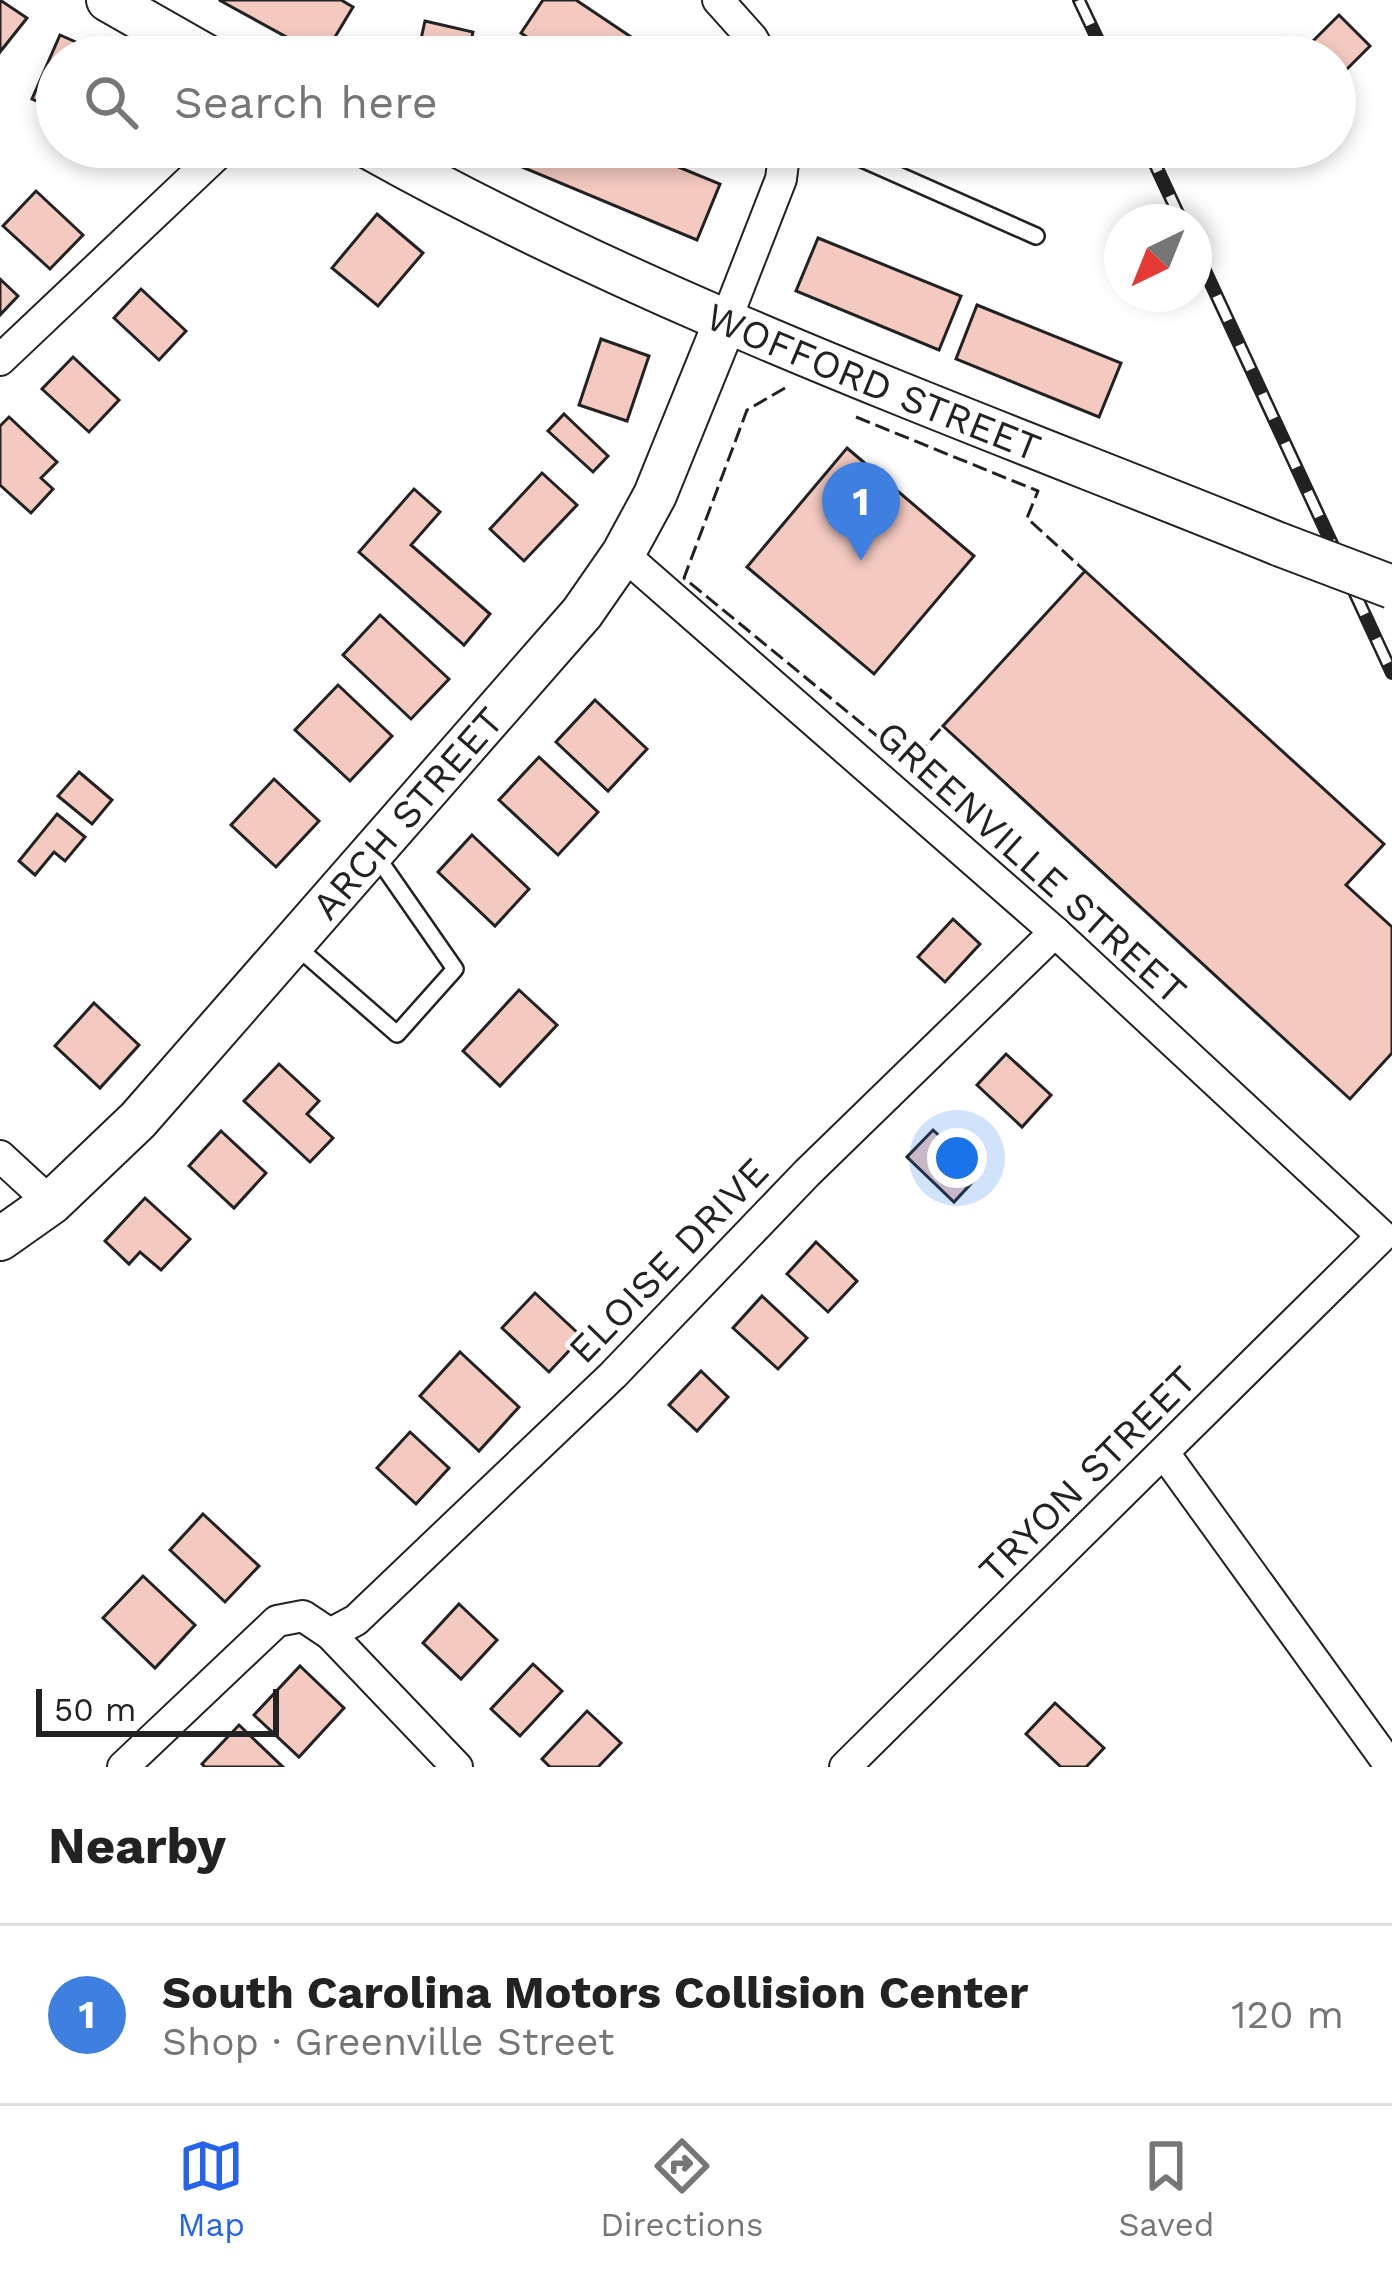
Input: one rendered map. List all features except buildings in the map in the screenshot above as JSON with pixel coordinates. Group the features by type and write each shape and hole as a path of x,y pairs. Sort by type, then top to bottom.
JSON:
{"street":[{"path":"108,0 171,36"},
{"path":"718,0 750,36"},
{"path":"0,360 203,168"},
{"name":"WOFFORD STREET","path":"410,168 726,320 1392,587"},
{"path":"726,320 782,168"},
{"name":"ARCH STREET","path":"0,1239 51,1203 138,1120 582,613 623,554 655,495 726,320"},
{"name":"GREENVILLE STREET","path":"623,554 1055,932 1382,1235"},
{"name":"ELOISE DRIVE","path":"330,1634 356,1620 613,1375 807,1173 1055,932"},
{"path":"0,1156 51,1203"},
{"name":"TRYON STREET","path":"845,1767 1382,1235"},
{"path":"1164,1453 1391,1767"},
{"path":"123,1767 277,1621 303,1616 330,1634 457,1767"}],"lane":[{"path":"883,168 1036,236"},
{"path":"292,942 397,1034 454,969 373,851"}],"railway":[{"path":"1079,0 1096,36"},
{"path":"1157,168 1174,204"},
{"path":"1212,286 1392,673"}],"fence":[{"path":"785,388 747,410 684,578 910,763 943,726"},
{"path":"856,417 1038,491 1027,518 1085,571"}],"place":[{"name":"South Carolina Motors Collision Center","path":"861,561"}]}
